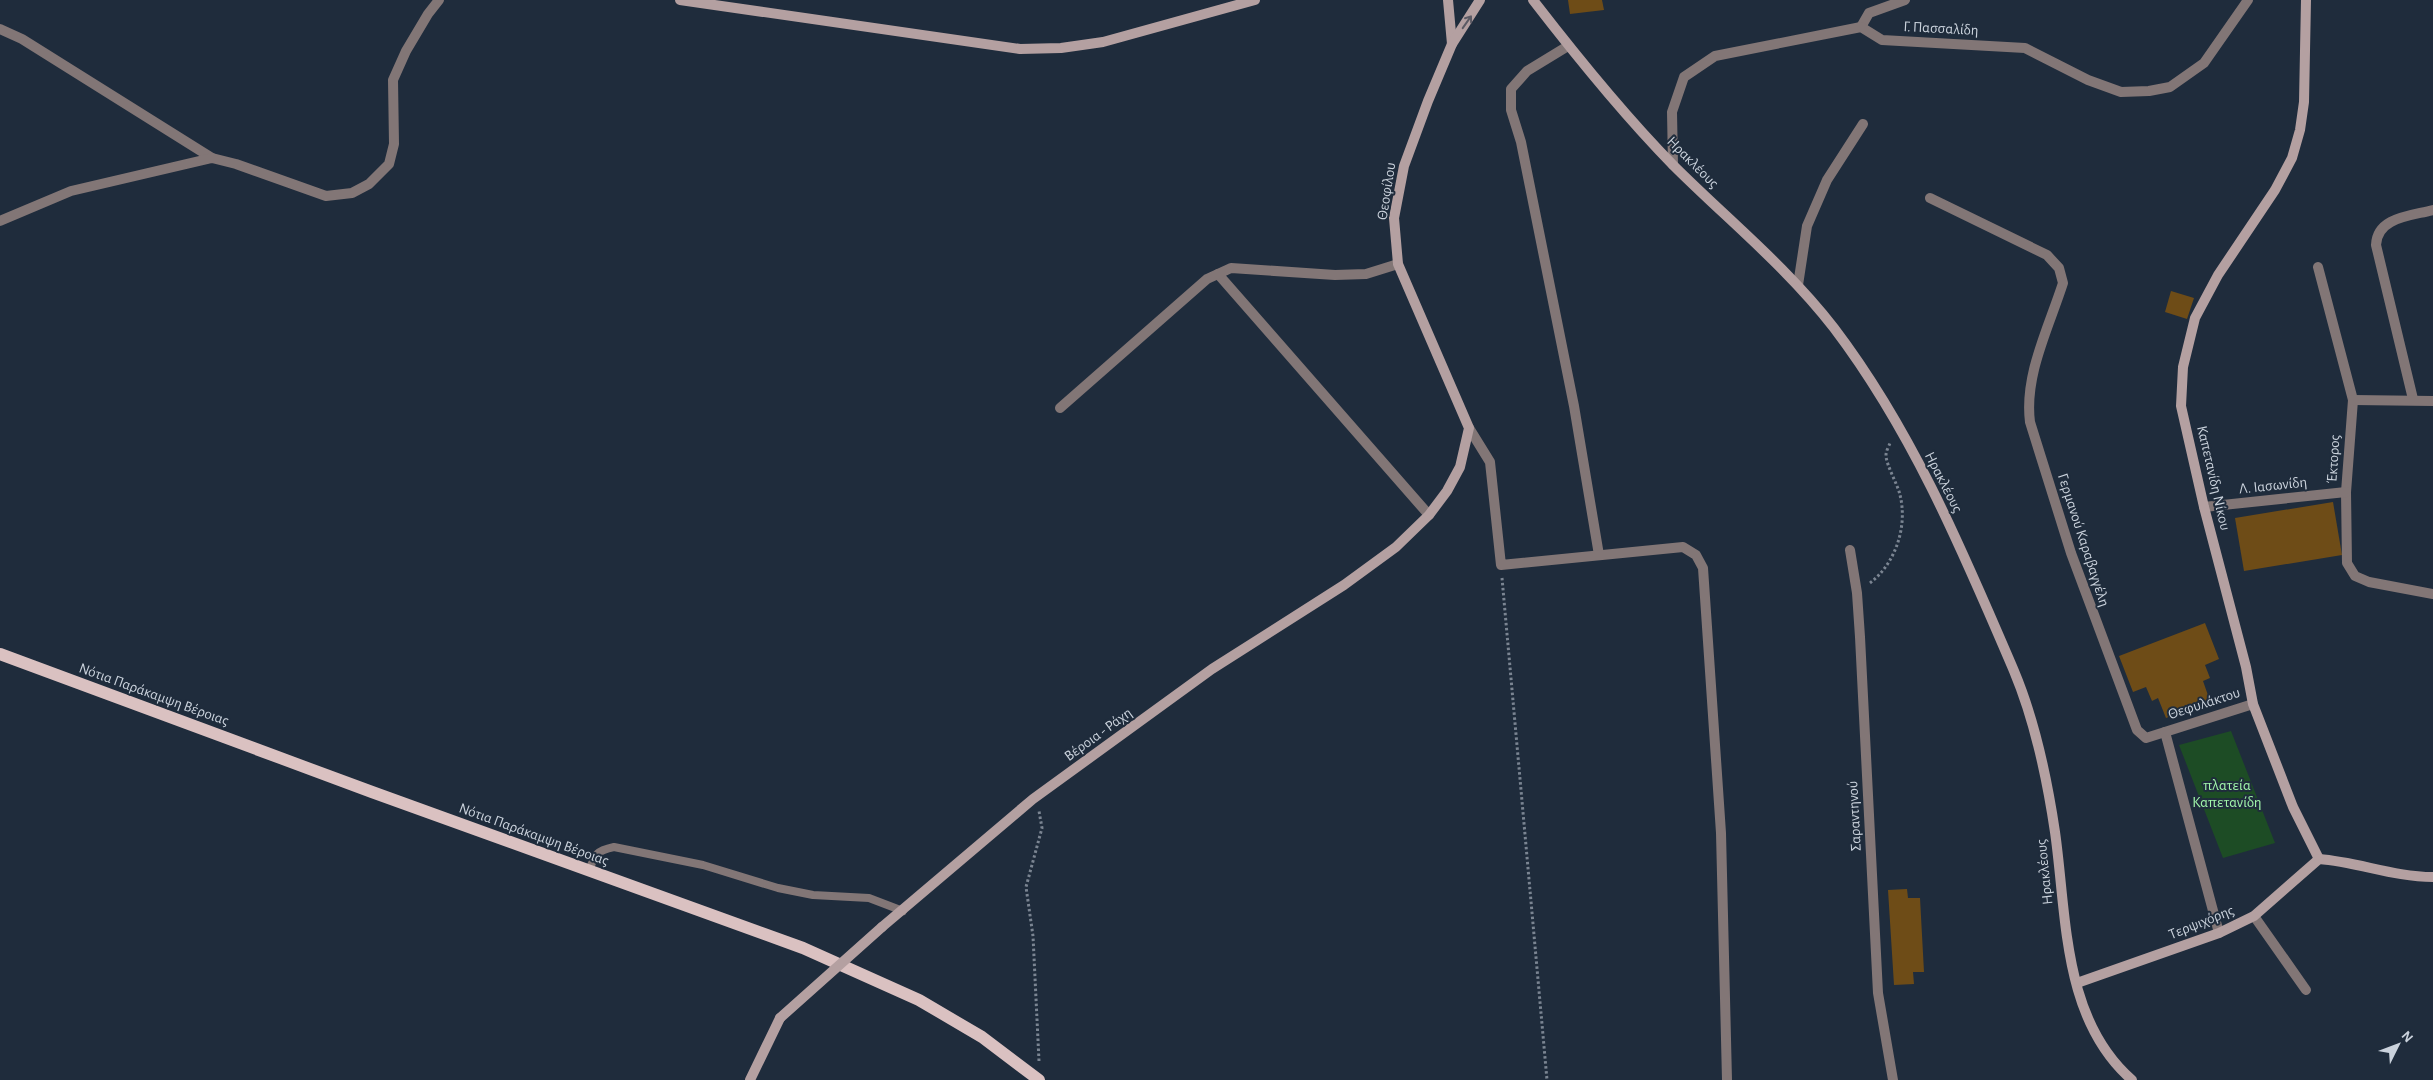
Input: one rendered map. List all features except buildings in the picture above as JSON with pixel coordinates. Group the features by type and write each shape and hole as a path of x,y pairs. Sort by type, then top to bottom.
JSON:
{"main road":[{"name":"Νότια Παράκαμψη Βέροιας","path":"0,654 803,948 919,1000 982,1037 1039,1080"}],"street":[{"path":"0,29 22,40 212,158 236,164 326,196 352,194 369,184 389,164 394,144 394,80 406,51 428,14 439,0"},
{"path":"680,0 1020,49 1061,48 1103,42 1255,0"},
{"name":"Θεοφίλου","path":"1448,0 1452,44"},
{"name":"Θεοφίλου","path":"1469,428 1398,264 1394,218 1404,166 1428,101 1452,44 1480,0"},
{"name":"Ηρακλέους","path":"1533,0 1568,46 1619,107 1673,165 1798,285 1855,358 1898,425 1934,491 2017,678 2036,740 2054,831 2063,913 2079,998 2099,1044 2132,1080"},
{"path":"1673,165 1672,112 1684,77 1715,56 1861,27 1869,13 1905,0"},
{"name":"Γ. Πασσαλίδη","path":"1861,27 1882,40 2025,48 2088,80 2121,92 2149,91 2170,87 2204,63 2248,0"},
{"name":"Καπετανίδη Νίκου","path":"2306,0 2304,102 2300,130 2292,158 2275,190 2218,275 2195,318 2183,368 2181,406 2204,507 2246,667 2253,704 2293,807 2319,859"},
{"path":"1568,46 1528,71 1511,89 1511,110 1521,142 1574,406 1599,555"},
{"path":"1798,285 1807,226 1826,180 1862,124"},
{"path":"0,221 71,191 212,158"},
{"name":"Γερμανού Καραβαγγέλη","path":"1930,198 2046,255 2059,268 2063,284 2029,384 2030,422 2070,553 2130,718 2137,730 2146,738 2165,732"},
{"path":"2413,399 2376,245 2376,235 2388,221 2433,210"},
{"path":"1060,408 1207,279 1231,268 1335,276 1366,274 1398,264"},
{"name":"Έκτορος","path":"2318,267 2353,400 2346,492 2348,563 2355,576 2369,582 2433,594"},
{"path":"1218,274 1429,515"},
{"path":"2353,400 2413,399 2433,401"},
{"path":"1469,428 1490,462 1501,565 1683,547 1696,555 1703,568 1721,833 1728,1080"},
{"name":"Βέροια - Ράχη","path":"750,1080 780,1018 882,926 1033,799 1212,669 1344,585 1388,553 1429,515 1447,490 1460,467 1469,428"},
{"name":"Λ. Ιασωνίδη","path":"2204,507 2346,492"},
{"name":"Σαραντηνού","path":"1850,550 1857,593 1878,993 1893,1080"},
{"name":"Θεφυλάκτου","path":"2165,732 2253,704"},
{"path":"2165,732 2219,933"},
{"path":"2319,859 2339,860 2408,877 2433,877"},
{"name":"Τερψιχόρης","path":"2076,983 2219,933 2254,916 2319,859"},
{"path":"2254,916 2306,990"}],"lane":[{"path":"589,871 594,856 602,850 614,847 703,865 778,888 813,895 869,898 902,910"}],"path":[{"path":"1857,593 1880,575 1893,556 1901,530 1903,514 1900,495 1886,455 1898,425"},
{"path":"1501,565 1548,1080"},
{"path":"1033,799 1041,815 1042,828 1026,887 1033,936 1033,967 1039,1043 1039,1080"}],"green space":[{"name":"πλατεία Καπετανίδη","path":"2231,731 2275,843 2223,858 2179,745"}]}
